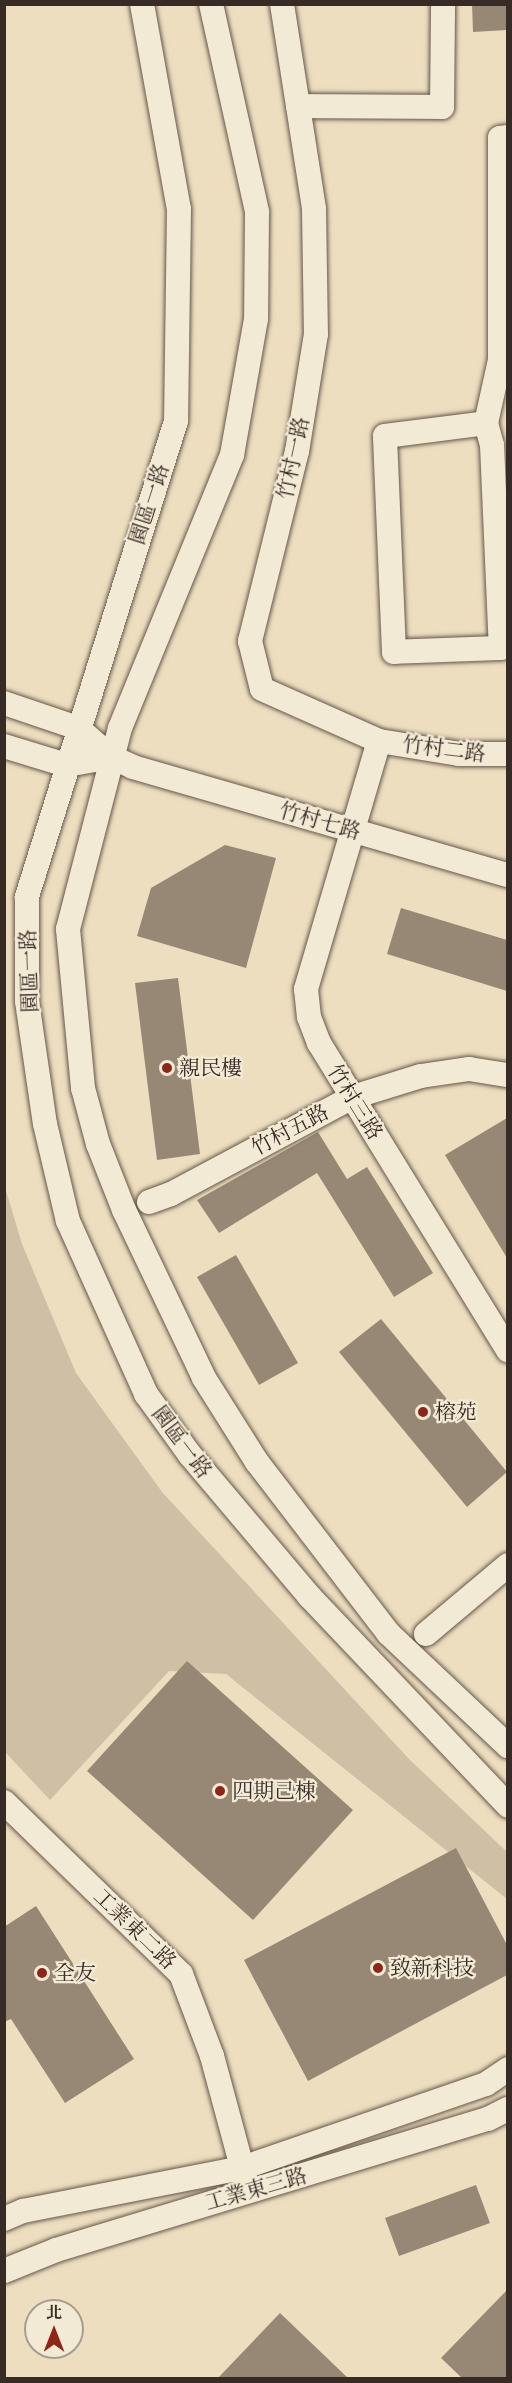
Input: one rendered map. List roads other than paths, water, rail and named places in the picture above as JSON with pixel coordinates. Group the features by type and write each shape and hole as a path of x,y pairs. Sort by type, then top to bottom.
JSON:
{"street":[{"name":"園區一路","path":"142,4 179,209 176,421 66,765 27,897 27,1001 45,1124 68,1221 146,1394 190,1455 309,1596 507,1806"},
{"name":"園區一路","path":"211,4 257,212 256,319 232,455 111,758 68,928 83,1088 98,1144 124,1210 204,1378 256,1462 396,1642 507,1746"},
{"name":"竹村一路","path":"282,4 314,210 316,334 297,451 250,641 262,689 380,741"},
{"path":"298,106 442,107 443,4"},
{"path":"495,437 385,436 394,652 501,648 503,581 501,503 495,437 504,294 500,138 507,137"},
{"path":"4,703 78,728 111,758"},
{"path":"353,830 380,741"},
{"name":"竹村二路","path":"380,741 459,754 507,754"},
{"path":"4,746 66,765 111,758"},
{"name":"竹村七路","path":"111,758 133,767 507,875"},
{"name":"竹村三路","path":"353,830 306,989 309,1017 318,1043 507,1350"},
{"name":"竹村五路","path":"149,1202 171,1194 353,1097 421,1076 469,1069 507,1075"},
{"path":"426,1634 507,1565"},
{"name":"工業東二路","path":"4,1802 181,1974 212,2056 246,2179"},
{"name":"工業東三路","path":"4,2271 486,2084 507,2069"},
{"name":"工業東三路","path":"4,2219 23,2211 246,2179 488,2119 507,2109"}],"place":[{"name":"親民樓","path":"167,1068"},
{"name":"榕苑","path":"423,1412"},
{"name":"四期己棟","path":"220,1791"},
{"name":"致新科技","path":"378,1968"},
{"name":"全友","path":"42,1973"}]}
